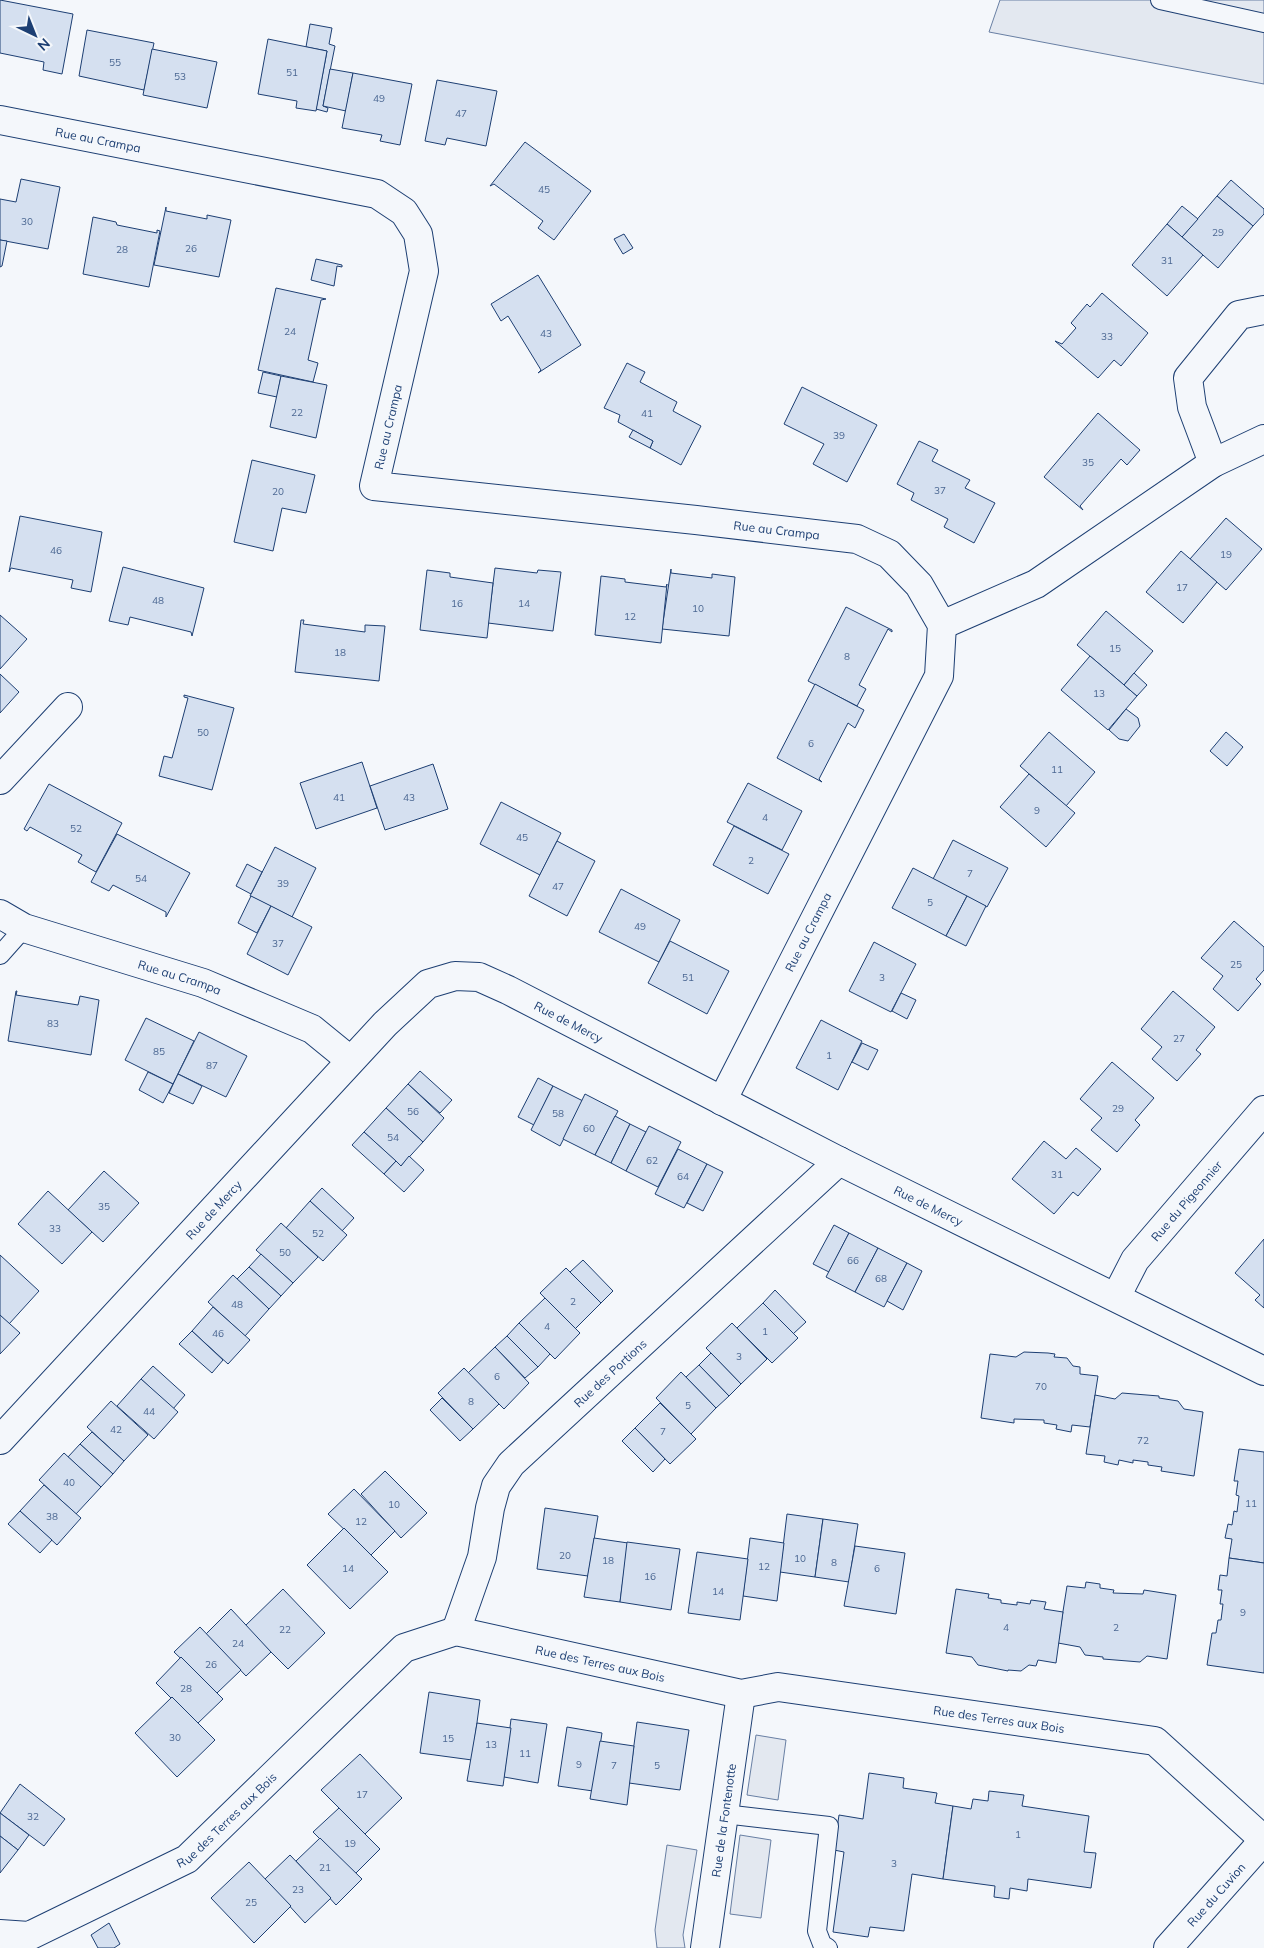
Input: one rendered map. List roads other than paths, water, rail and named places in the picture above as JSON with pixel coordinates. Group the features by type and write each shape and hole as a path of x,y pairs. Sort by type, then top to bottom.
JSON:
{"street":[{"name":"Rue au Crampa","path":"0,120 377,194 404,212 418,234 424,272 374,486 857,539 889,554 919,586 942,625 939,676 722,1100"},
{"path":"1213,463 1192,407 1188,378 1239,315 1264,310"},
{"path":"942,625 1036,584 1213,463 1264,440"},
{"path":"0,780 68,707"},
{"name":"Rue au Crampa","path":"0,914 24,928 203,983 312,1029 350,1060"},
{"name":"Rue de Mercy","path":"0,1440 385,1024 428,984 456,976 479,976 839,1161 1116,1296 1264,1371"},
{"name":"Rue du Pigeonnier","path":"1116,1296 1135,1260 1264,1110"},
{"name":"Rue des Portions","path":"456,1631 482,1557 490,1508 496,1486 511,1464 839,1161"},
{"name":"Rue des Terres aux Bois","path":"0,1934 29,1936 187,1859 404,1648 456,1631 741,1694 778,1687 1155,1741 1264,1840"},
{"name":"Rue de la Fontenotte","path":"705,1948 741,1694"},
{"name":"Rue du Cuvion","path":"1168,1948 1264,1840"}],"lane":[{"path":"1160,0 1264,23"},
{"path":"0,955 24,928"},
{"path":"724,1814 829,1826 817,1931 822,1944 828,1948"}]}
